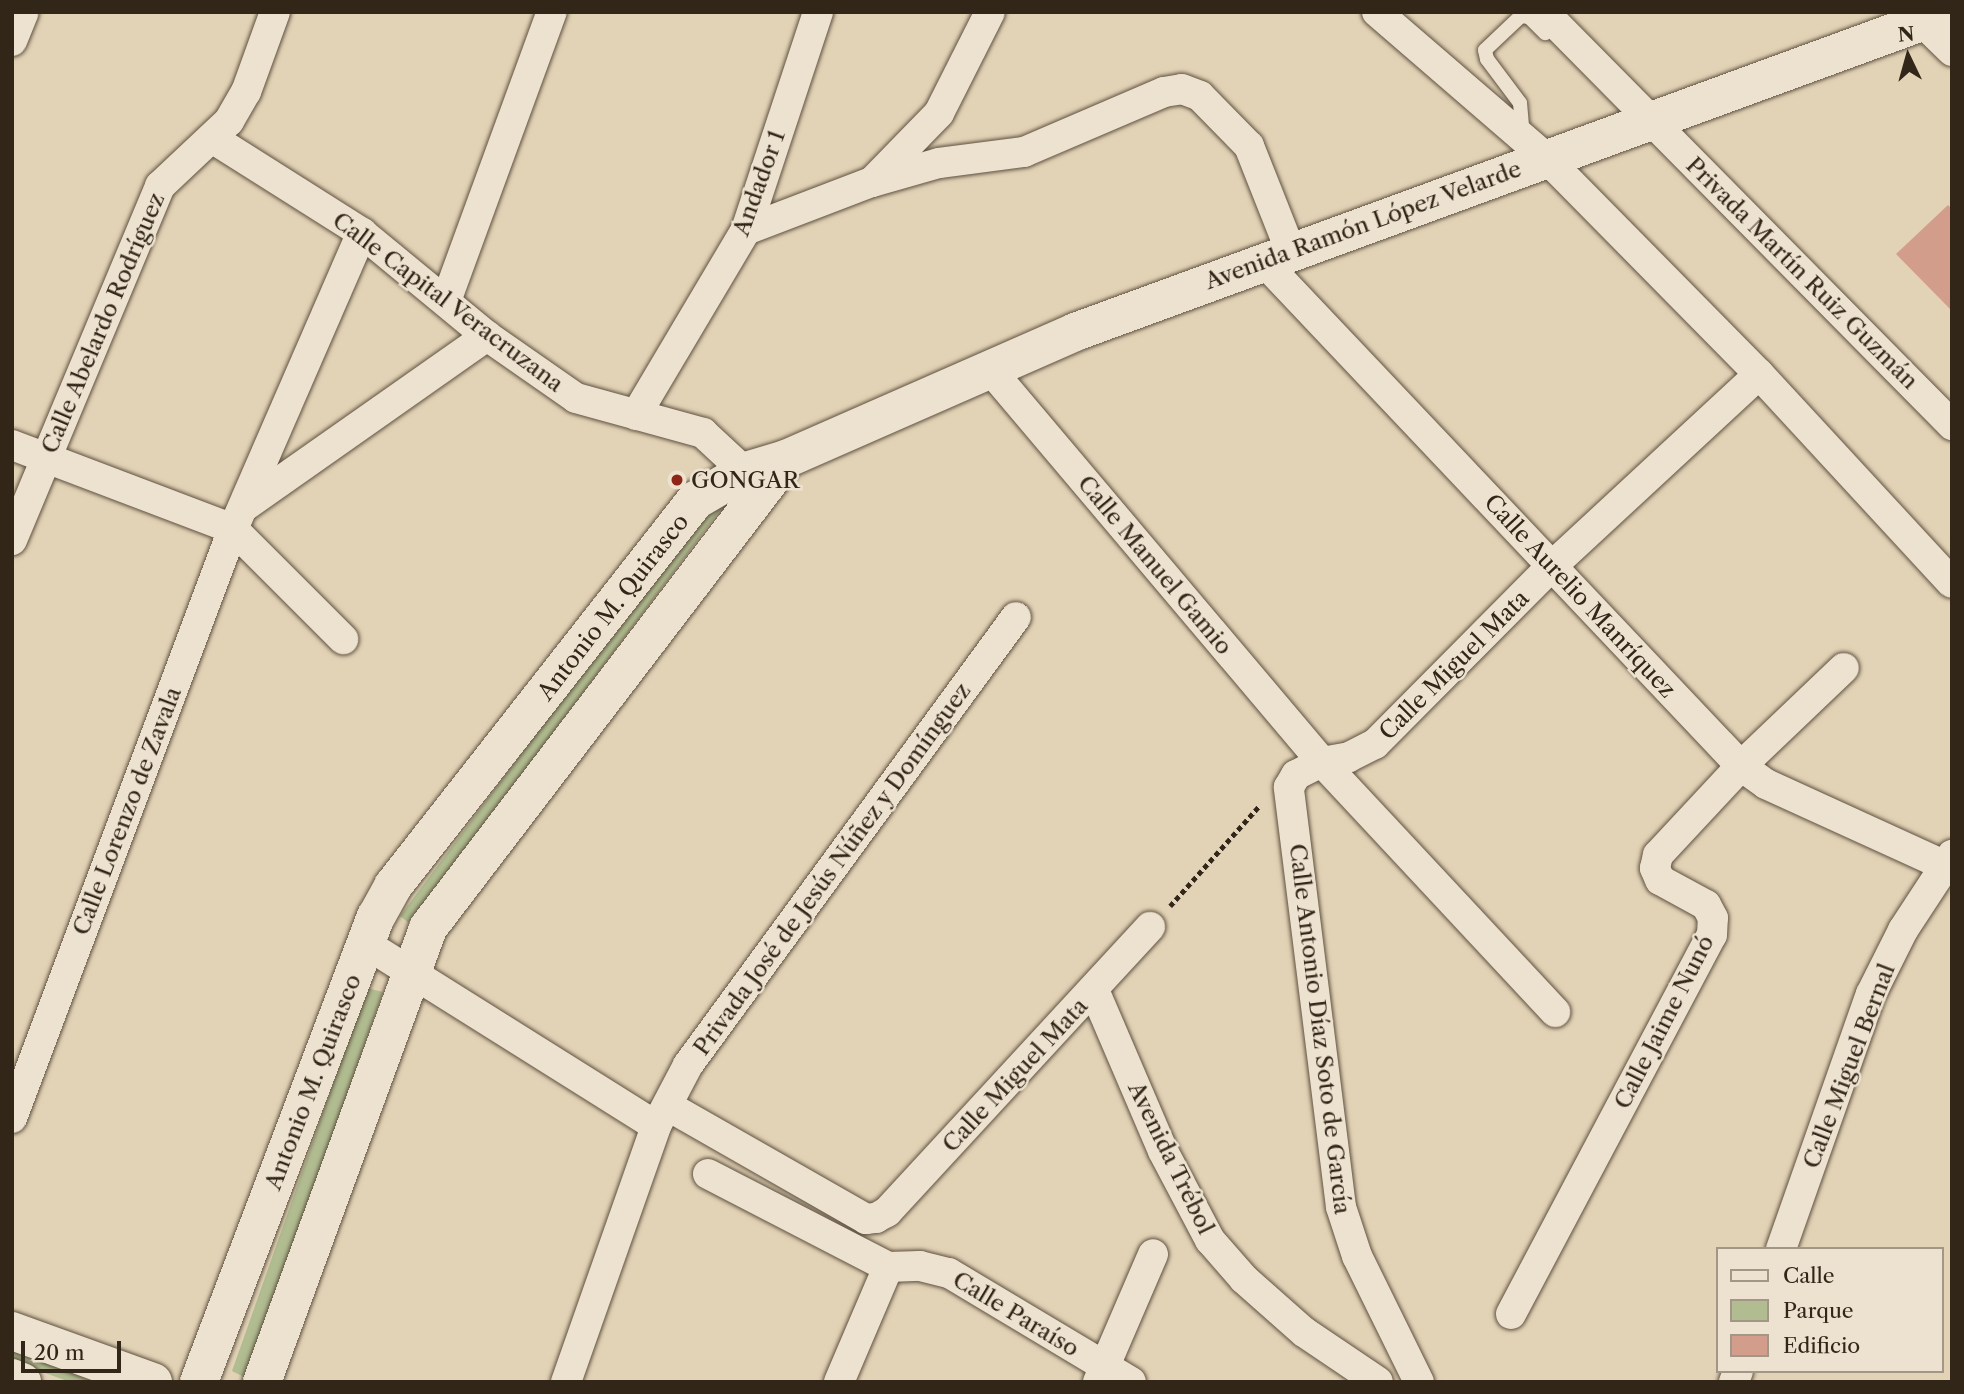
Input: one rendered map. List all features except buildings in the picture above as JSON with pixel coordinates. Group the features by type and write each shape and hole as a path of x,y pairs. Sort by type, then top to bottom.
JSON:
{"main road":[{"name":"Avenida Ramón López Velarde","path":"786,459 989,368 1277,257 1535,148 1652,121 1928,16"},
{"name":"Antonio M. Quirasco","path":"199,1382 366,944 393,886 696,500 754,479 786,459"},
{"name":"Antonio M. Quirasco","path":"261,1382 409,971 444,902 754,479"},
{"path":"12,1331 153,1382"},
{"path":"12,1378 22,1382"}],"street":[{"path":"12,41 24,12"},
{"name":"Calle Abelardo Rodríguez","path":"12,540 160,186 177,166 229,121 246,92 275,12"},
{"path":"446,301 552,12"},
{"name":"Andador 1","path":"636,415 746,230 818,12"},
{"path":"872,182 939,113 990,12"},
{"path":"1377,12 1535,148 1759,374 1952,583"},
{"name":"Privada Martín Ruiz Guzmán","path":"1544,12 1952,425"},
{"path":"1928,16 1952,51"},
{"path":"746,230 872,182 939,163 1024,152 1182,89 1200,96 1249,146 1277,257"},
{"name":"Calle Capital Veracruzana","path":"212,138 362,233 487,336 576,398 703,433 754,479"},
{"name":"Calle Lorenzo de Zavala","path":"12,1118 239,517 362,233"},
{"name":"Calle Aurelio Manríquez","path":"1277,257 1552,566 1741,766 1766,784 1948,860"},
{"path":"239,517 487,336"},
{"name":"Calle Manuel Gamio","path":"989,368 1322,762 1555,1012"},
{"name":"Calle Miguel Mata","path":"1322,762 1349,757 1375,744 1552,566 1759,374"},
{"path":"12,445 239,517 343,639"},
{"name":"Privada José de Jesús Núñez y Domínguez","path":"566,1382 662,1116 718,1022 1016,617"},
{"path":"1741,766 1844,668"},
{"path":"1289,787 1296,775 1322,762"},
{"name":"Calle Jaime Nunó","path":"1511,1314 1713,935 1713,918 1706,905 1660,880 1655,868 1658,855 1741,766"},
{"name":"Calle Antonio Díaz Soto de García","path":"1289,787 1341,1207 1357,1256 1419,1382"},
{"name":"Calle Miguel Bernal","path":"1783,1247 1871,994 1903,930 1948,860"},
{"name":"Calle Miguel Mata","path":"752,1154 866,1219 876,1219 1094,990 1150,927"},
{"path":"366,944 662,1116 752,1154 752,1197"},
{"name":"Avenida Trébol","path":"1094,990 1163,1151 1210,1240 1244,1279 1304,1332 1378,1382"},
{"name":"Calle Paraíso","path":"708,1174 888,1267 920,1266 949,1273 1101,1374 1131,1382"},
{"path":"1101,1374 1153,1254"},
{"path":"839,1382 888,1267"}],"lane":[{"path":"1535,148 1523,110 1487,59 1489,43 1521,16 1529,17 1582,70 1602,71"}],"path":[{"path":"1150,927 1266,798 1289,787"}],"green space":[{"path":"712,499 723,506 410,924 400,916"},
{"path":"367,988 383,992 248,1379 232,1371"},
{"path":"12,1351 96,1382 70,1382 12,1361"}],"place":[{"name":"GONGAR","path":"677,480"}]}
